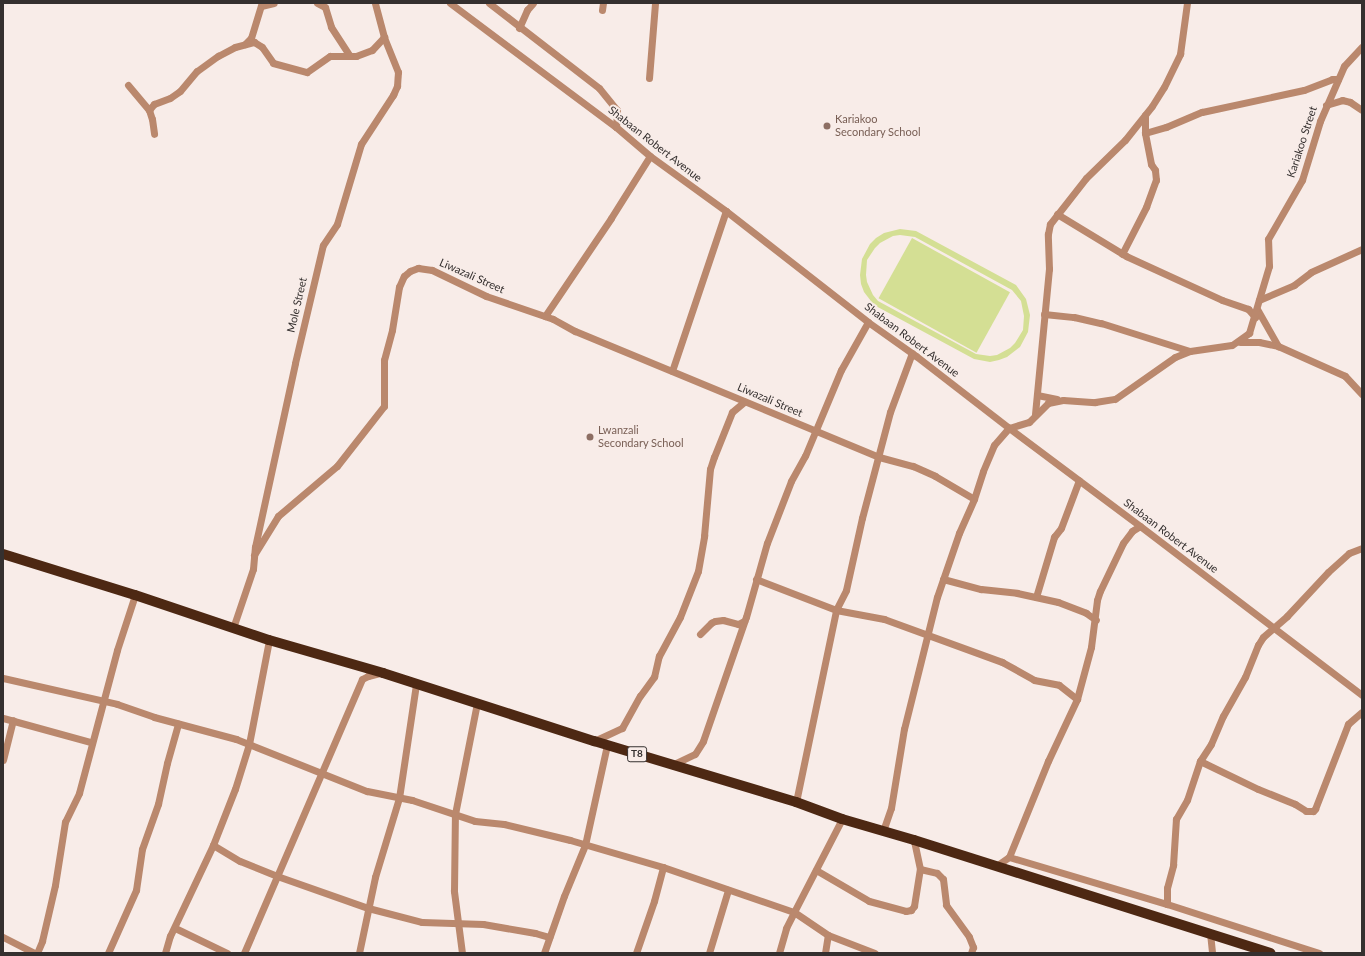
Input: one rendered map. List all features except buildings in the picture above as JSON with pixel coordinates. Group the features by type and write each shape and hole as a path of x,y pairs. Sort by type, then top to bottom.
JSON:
{"highway":[{"name":"T8","path":"3,554 135,595 269,640 383,673 594,741 796,802 842,820 914,840 1271,953"}],"street":[{"path":"245,44 251,38 261,6 274,3"},
{"path":"317,3 325,7 331,27 349,55"},
{"name":"Mole Street","path":"233,628 252,569 294,363 323,245 337,224 361,144 393,95 397,86 398,78 396,67 384,37 375,3"},
{"name":"Shabaan Robert Avenue","path":"450,3 616,127 650,156 726,211 868,322 912,353 1008,428 1274,627 1362,695"},
{"path":"489,3 519,28 598,88 617,110 616,127"},
{"path":"519,28 527,10 533,3"},
{"path":"649,78 655,3"},
{"path":"1035,414 1049,269 1048,234 1050,224 1086,178 1124,140 1145,115 1164,87 1178,60 1187,3"},
{"path":"149,110 154,104 170,98 180,91 197,71 218,56 245,44 253,42 262,47 273,63 307,72 311,71 327,58 360,55 372,50 384,37"},
{"name":"Kariakoo Street","path":"1240,342 1249,333 1270,266 1267,241 1302,180 1326,105 1338,79 1348,62 1362,47"},
{"path":"1145,133 1166,127 1202,112 1304,90 1325,81 1338,79"},
{"path":"128,85 149,110 152,116 154,134"},
{"path":"1326,105 1342,100 1350,102 1362,110"},
{"path":"1122,254 1146,207 1156,180 1155,170 1151,164 1145,133 1145,115"},
{"path":"545,316 619,206 650,156"},
{"path":"672,371 726,211"},
{"path":"1057,214 1122,254 1202,292 1248,309 1255,317"},
{"path":"1260,300 1294,285 1311,272 1355,254 1362,249"},
{"name":"Liwazali Street","path":"254,555 278,516 336,466 384,406 385,356 392,330 400,284 410,271 421,268 432,270 486,296 545,316 575,331 879,457 913,466 935,476 974,499"},
{"path":"1257,309 1278,346"},
{"path":"1044,314 1074,317 1101,323 1190,351"},
{"path":"671,765 689,759 698,751 710,723 744,622 767,543 791,481 805,456 841,370 868,322"},
{"path":"1037,395 1063,400 1095,402 1115,399 1175,357 1190,351 1226,347 1240,342 1259,342 1278,346 1345,376 1362,394"},
{"path":"796,802 836,610 846,590 861,522 894,401 912,353"},
{"path":"884,831 891,808 902,740 927,635 943,579 959,533 974,499 983,471 994,445 1008,428 1027,424 1035,414 1048,403 1063,400"},
{"path":"594,741 622,728 640,696 654,677 657,660 680,618 698,571 704,536 712,464 732,412 744,402"},
{"path":"1036,597 1054,538 1061,528 1079,480"},
{"path":"996,866 1009,857 1048,761 1077,699 1087,667 1096,620 1097,600 1100,592 1123,543 1132,531 1140,526"},
{"path":"1167,904 1167,888 1173,865 1176,819 1187,800 1200,761 1210,744 1222,716 1245,677 1258,645 1274,627 1287,616 1311,588 1349,553 1362,548"},
{"path":"756,579 836,610 884,619 1002,662 1034,680 1059,685 1077,699"},
{"path":"943,579 981,589 1036,597 1074,607 1096,620"},
{"path":"3,937 36,953 42,941 55,885 65,822 79,793 91,742 104,701 117,650 135,595"},
{"path":"700,634 715,621 723,620 738,624 744,622"},
{"path":"165,953 170,936 213,845 235,789 249,744 269,640"},
{"path":"244,953 320,773 362,679 368,676 383,673"},
{"path":"3,678 104,701 249,744 367,791 399,798 475,821 504,824 663,867 794,912 828,935 871,952"},
{"path":"359,953 380,860 399,798 416,684"},
{"path":"462,953 454,891 455,814 477,703"},
{"path":"1200,761 1258,789 1306,810 1313,811 1316,809 1348,724 1362,712"},
{"path":"3,718 91,742"},
{"path":"3,760 13,720"},
{"path":"108,953 136,890 142,849 158,804 167,763 178,724"},
{"path":"544,953 564,896 585,845 607,745"},
{"path":"779,953 786,928 842,820"},
{"path":"816,870 870,901 909,911 914,906 920,869 914,840"},
{"path":"213,845 240,861 277,876 368,908 422,922 507,928 549,937"},
{"path":"1009,857 1167,904 1319,953"},
{"path":"636,953 654,901 663,867"},
{"path":"920,869 937,873 943,879 946,905 969,937 973,946 971,953"},
{"path":"709,953 728,890"},
{"path":"175,928 227,953"},
{"path":"1210,933 1212,953"},
{"path":"825,953 828,935"}],"green space":[{"path":"900,229 916,231 1016,285 1026,299 1030,315 1028,332 1020,347 1007,357 999,360 990,362 974,359 874,305 864,292 861,284 860,275 862,259 870,244 884,233","holes":["900,235 915,237 1012,290 1021,301 1024,316 1023,330 1010,348 997,355 990,356 976,354 878,301 873,295 867,282 867,260 880,243 893,236"]},
{"path":"912,238 1010,292 977,353 879,298"}],"place":[{"name":"Kariakoo Secondary School","path":"827,126"},
{"name":"Lwanzali Secondary School","path":"590,437"}]}
